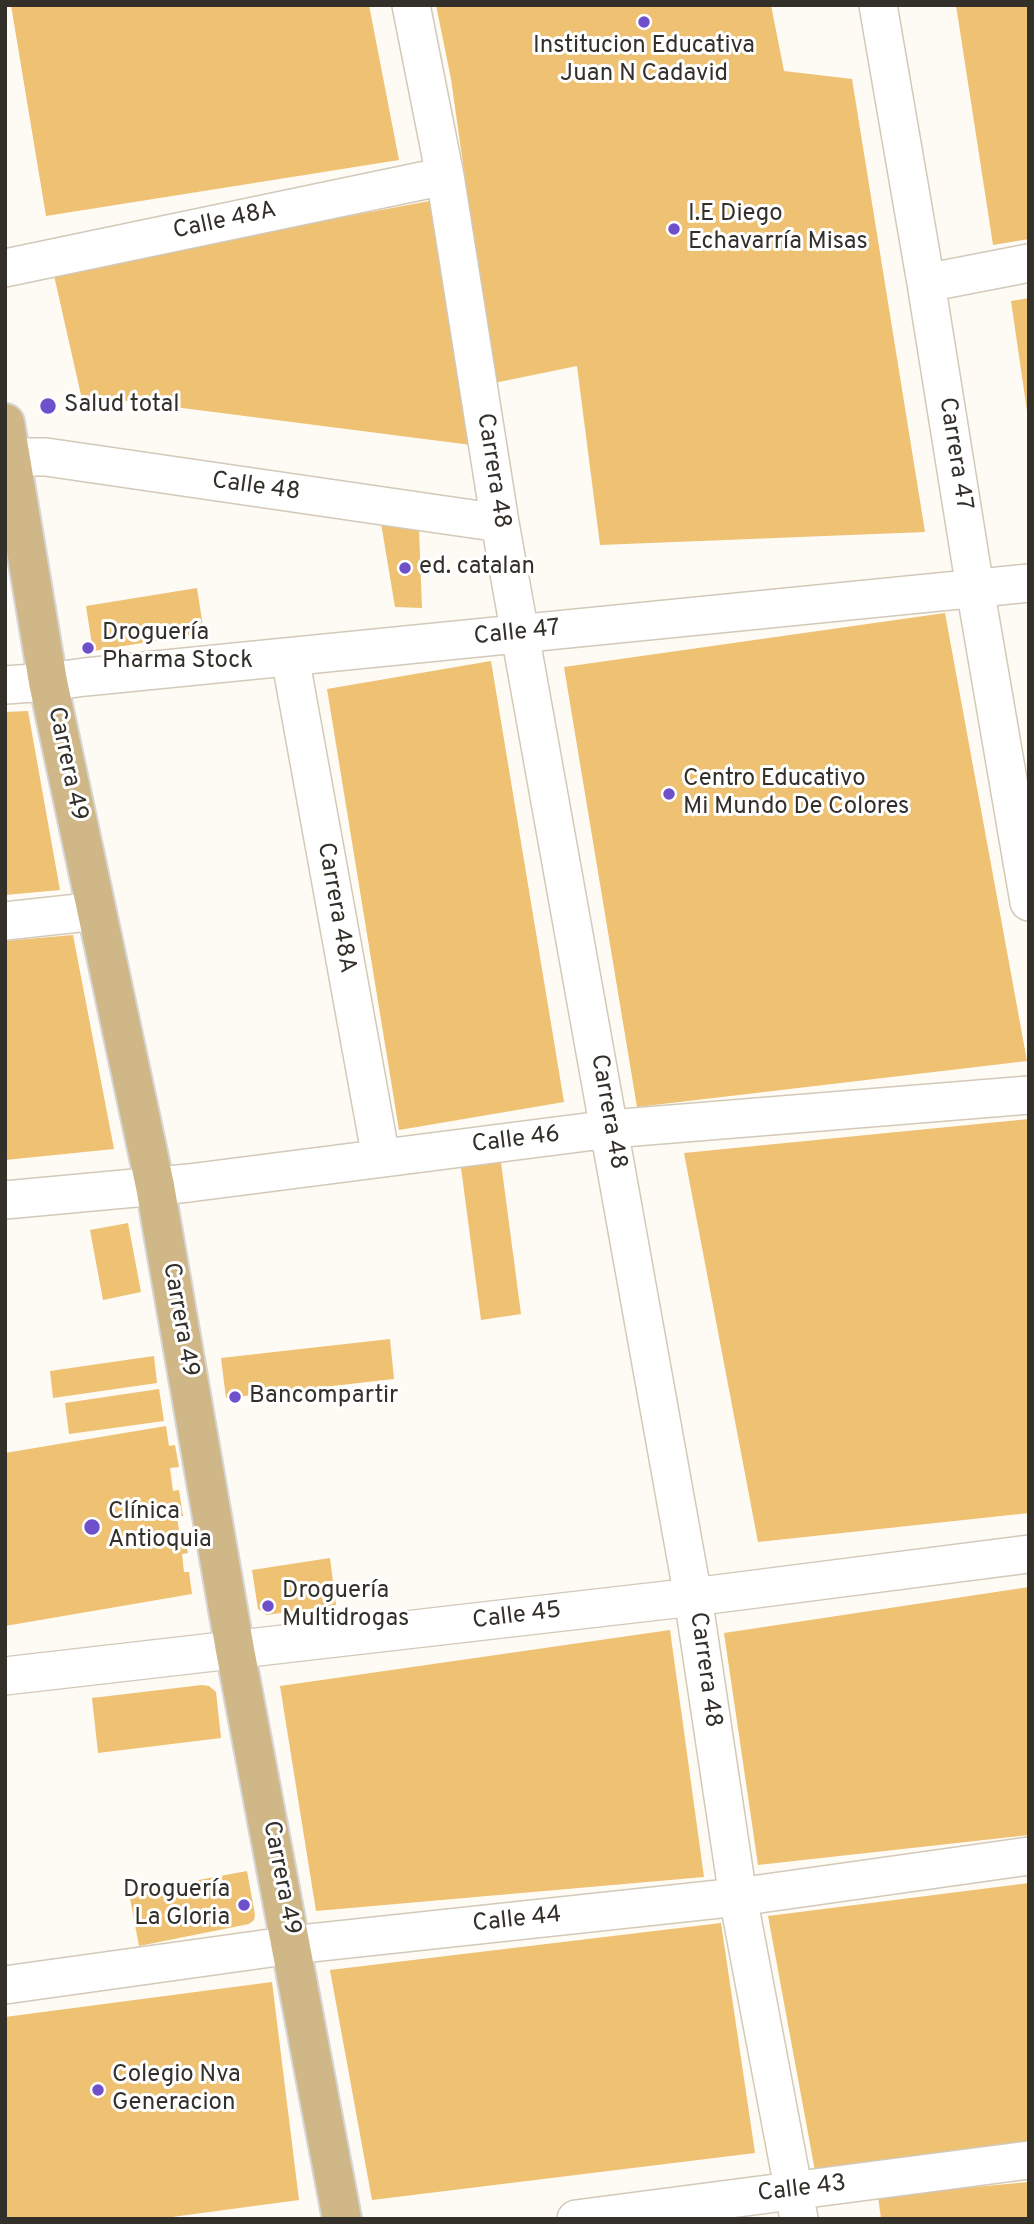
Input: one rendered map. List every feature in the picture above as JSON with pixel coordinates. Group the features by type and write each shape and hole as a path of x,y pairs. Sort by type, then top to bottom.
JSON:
{"main road":[{"name":"Carrera 49","path":"8,441 48,682 155,1186 235,1650 342,2219"}],"street":[{"name":"Carrera 48","path":"411,5 445,177 500,523 693,1597 738,1897 796,2205"},
{"name":"Carrera 47","path":"878,5 1029,902"},
{"name":"Calle 48A","path":"5,268 445,177"},
{"path":"926,283 1029,263"},
{"name":"Calle 48","path":"8,441 46,457 500,523"},
{"name":"Calle 47","path":"5,685 1029,583"},
{"name":"Carrera 48A","path":"290,657 381,1158"},
{"path":"5,921 97,911"},
{"name":"Calle 46","path":"5,1200 155,1186 610,1129 1029,1095"},
{"name":"Calle 45","path":"5,1676 693,1597 1029,1554"},
{"name":"Calle 44","path":"5,1985 292,1945 738,1897 1029,1856"},
{"name":"Calle 43","path":"576,2219 796,2205 1029,2160"}],"building":[{"path":"11,5 369,5 399,160 46,216"},
{"name":"I.E Diego Echavarría Misas","path":"436,5 771,5 784,71 852,79 925,532 600,545 577,366 494,383 451,79"},
{"path":"956,5 1029,5 1029,239 993,245"},
{"path":"435,200 479,446 81,395 53,271"},
{"path":"1029,298 1029,411 1027,411 1011,301"},
{"name":"ed. catalan","path":"380,517 419,529 422,608 395,607"},
{"path":"197,588 204,633 93,651 86,606"},
{"path":"945,613 1027,1061 637,1107 564,667"},
{"path":"491,661 564,1102 399,1130 327,689"},
{"path":"28,711 60,890 5,895 5,712"},
{"path":"73,935 114,1149 5,1160 5,941"},
{"path":"1029,1119 1029,1513 758,1542 684,1153"},
{"path":"500,1155 521,1314 481,1320 460,1160"},
{"path":"128,1223 141,1292 103,1300 90,1230"},
{"path":"390,1339 394,1379 226,1398 221,1358"},
{"path":"154,1356 157,1383 53,1398 50,1371"},
{"path":"159,1389 164,1421 69,1434 65,1403"},
{"name":"Clínica Antioquia","path":"166,1426 169,1446 175,1445 179,1467 170,1468 173,1491 179,1490 183,1516 177,1517 180,1537 185,1536 188,1553 182,1554 184,1572 189,1572 192,1594 5,1626 5,1453"},
{"path":"330,1558 336,1605 267,1615 258,1609 252,1570"},
{"path":"1029,1587 1029,1835 758,1865 724,1633"},
{"path":"670,1630 704,1877 316,1911 280,1686"},
{"path":"209,1686 216,1692 221,1738 98,1753 92,1698"},
{"path":"247,1871 255,1915 249,1924 139,1946 129,1893"},
{"path":"1029,1883 1029,2145 815,2171 768,1916"},
{"path":"721,1923 755,2153 372,2200 330,1970"},
{"path":"272,1982 299,2200 157,2219 5,2219 5,2017"},
{"path":"1029,2182 1029,2219 881,2219 878,2196"}],"place":[{"name":"Institucion Educativa Juan N Cadavid","path":"644,22"},
{"name":"I.E Diego Echavarría Misas","path":"674,229"},
{"name":"Salud total","path":"48,406"},
{"name":"ed. catalan","path":"405,568"},
{"name":"Droguería Pharma Stock","path":"88,648"},
{"name":"Centro Educativo Mi Mundo De Colores","path":"669,794"},
{"name":"Bancompartir","path":"235,1397"},
{"name":"Clínica Antioquia","path":"92,1527"},
{"name":"Droguería Multidrogas","path":"268,1606"},
{"name":"Droguería La Gloria","path":"244,1905"},
{"name":"Colegio Nva Generacion","path":"98,2090"}]}
